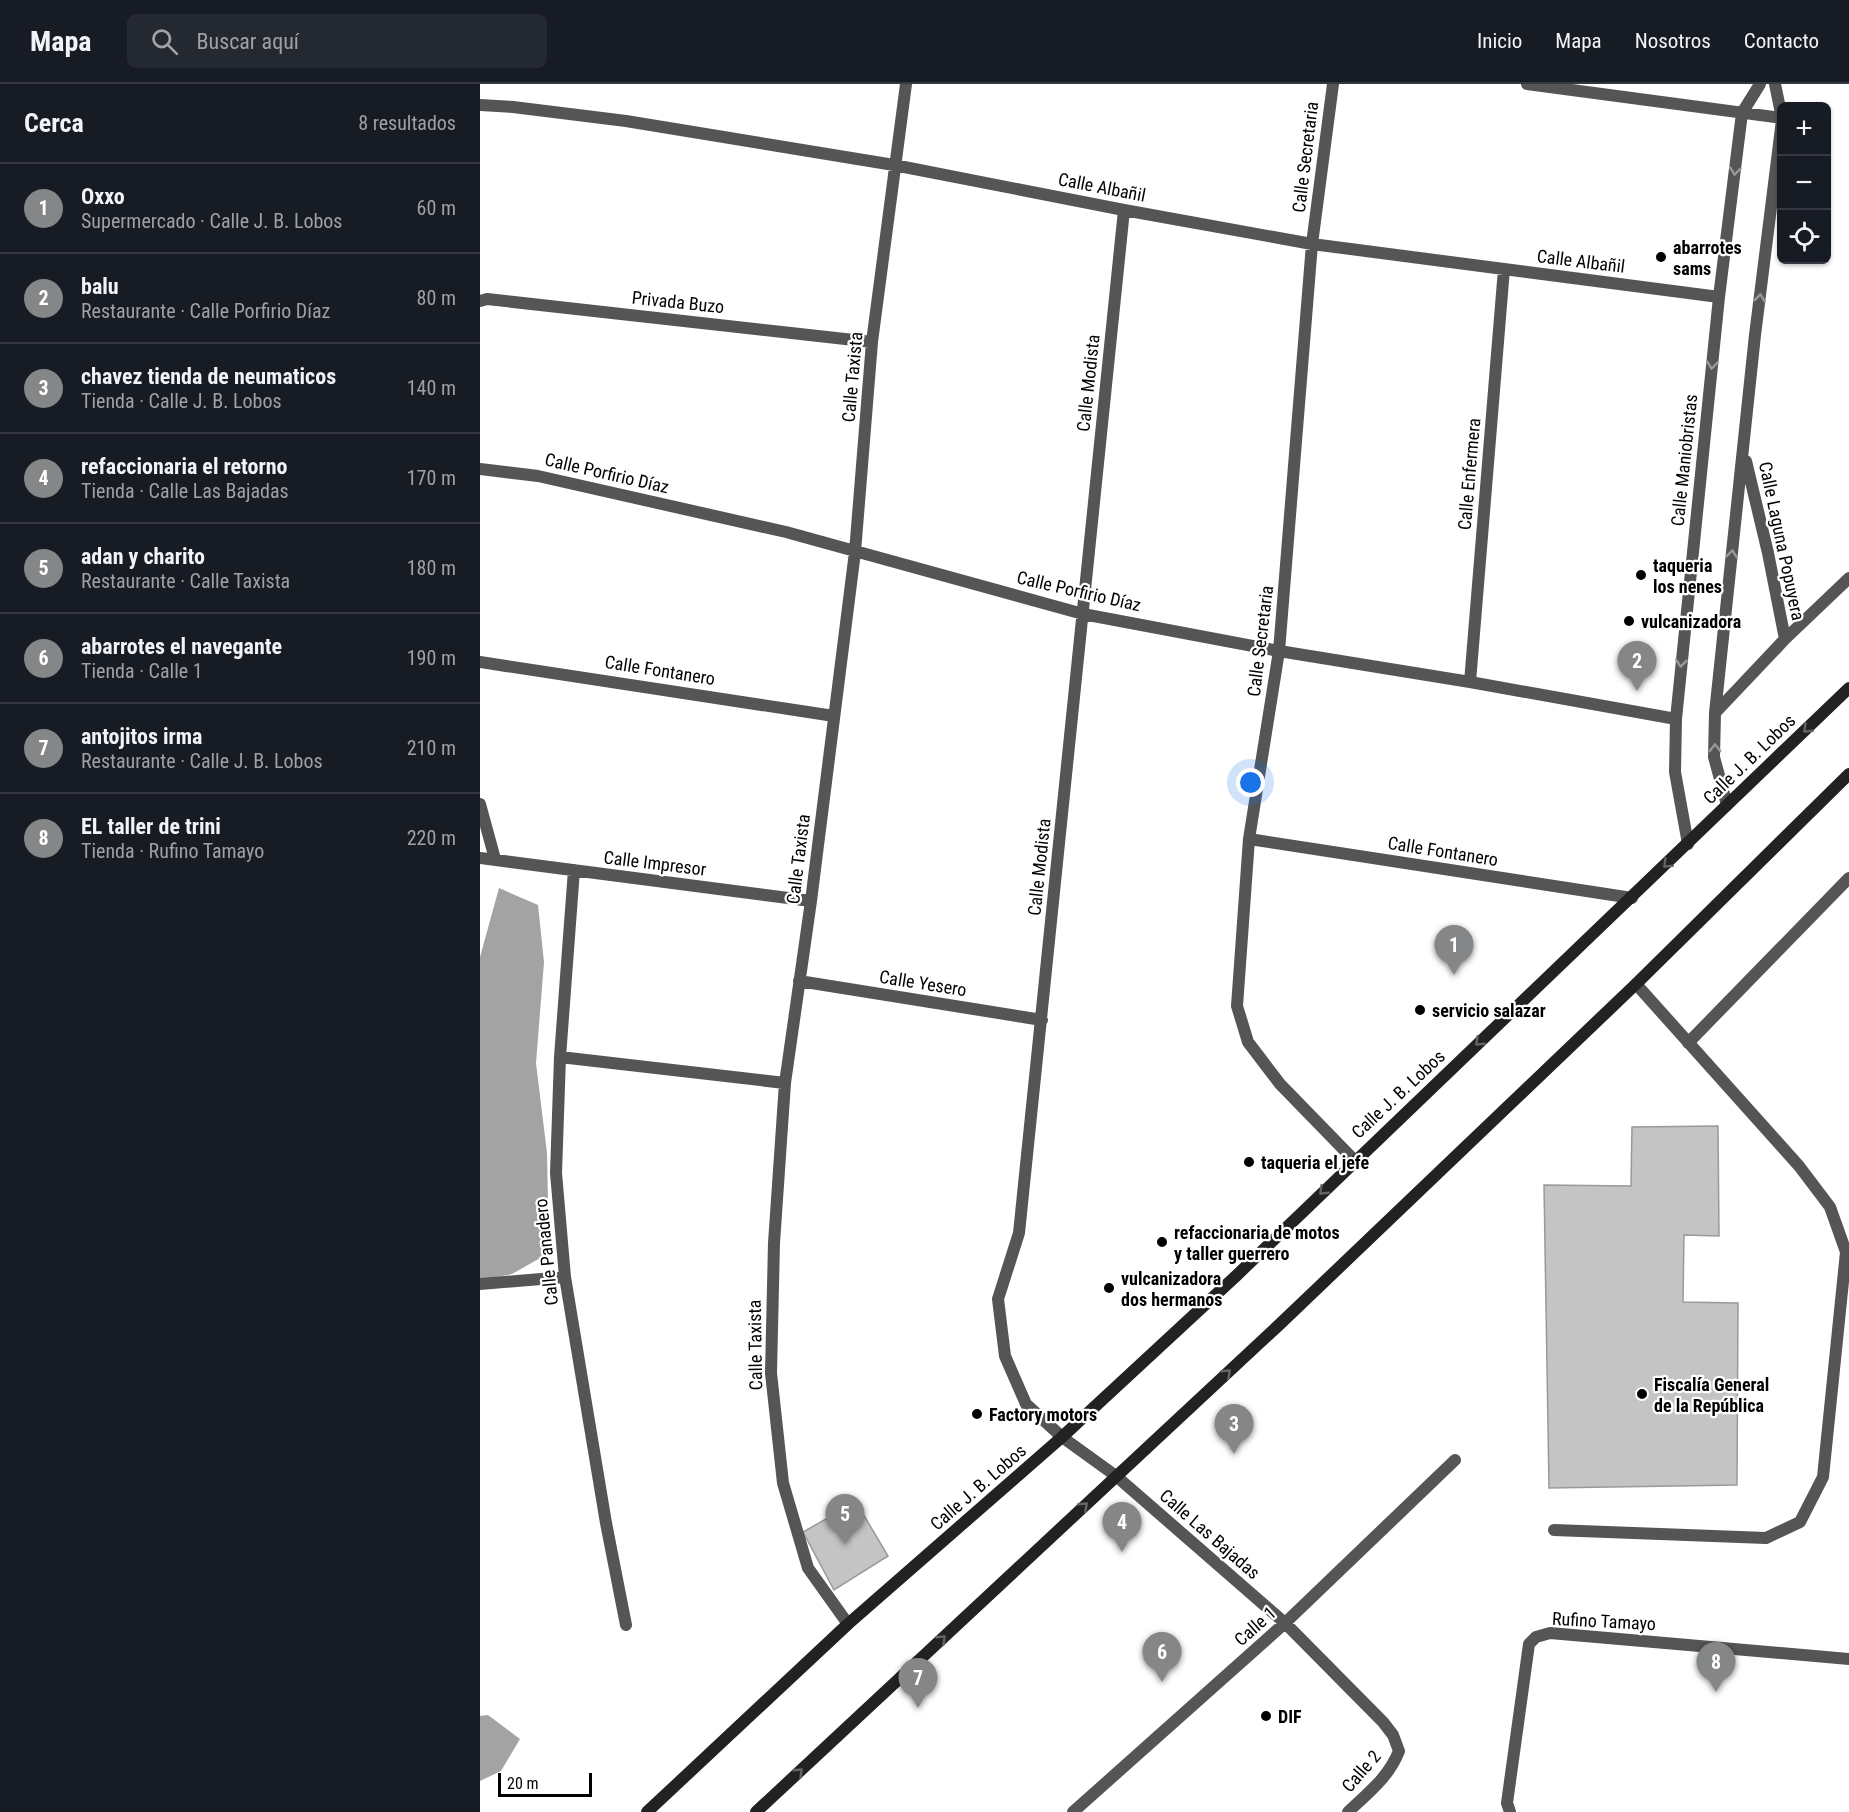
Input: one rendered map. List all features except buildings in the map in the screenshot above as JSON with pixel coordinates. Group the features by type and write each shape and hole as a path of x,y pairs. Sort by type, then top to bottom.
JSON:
{"main road":[{"name":"Calle J. B. Lobos","path":"647,1812 848,1624 1062,1437 1236,1276 1689,844 1849,688"},
{"path":"756,1812 1281,1323 1636,984 1849,774"}],"street":[{"name":"Calle Taxista","path":"848,1624 808,1568 783,1483 771,1373 774,1243 784,1083 811,901 855,552 872,342 906,84"},
{"name":"Calle Secretaria","path":"1333,84 1312,244 1279,651 1249,839 1237,1006 1248,1042 1280,1084 1354,1161"},
{"path":"1527,84 1777,118"},
{"name":"Calle Maniobristas","path":"1689,844 1675,772 1676,719 1719,297 1743,113 1760,84"},
{"path":"1775,84 1779,102"},
{"name":"Calle Albañil","path":"480,105 626,121 894,165 1312,244 1719,297"},
{"path":"1727,805 1714,757 1715,713 1778,156"},
{"name":"Calle Modista","path":"1116,1476 1062,1437 1026,1404 1005,1356 998,1299 1019,1233 1124,210"},
{"name":"Calle Enfermera","path":"1470,682 1504,269"},
{"name":"Privada Buzo","path":"480,301 498,301 872,342"},
{"name":"Calle Laguna Popuyera","path":"1743,450 1768,553 1785,639"},
{"name":"Calle Porfirio Díaz","path":"480,469 538,476 786,532 1083,614 1279,651 1676,719"},
{"path":"1715,713 1785,639 1849,578"},
{"name":"Calle Fontanero","path":"480,662 834,716"},
{"path":"480,804 495,859"},
{"name":"Calle Fontanero","path":"1249,839 1632,898"},
{"name":"Calle Impresor","path":"480,858 811,901"},
{"name":"Calle Panadero","path":"574,870 560,1057 556,1173 565,1277 606,1523 626,1625"},
{"path":"1689,1043 1849,878"},
{"name":"Calle Yesero","path":"799,981 1042,1020"},
{"path":"1554,1530 1766,1538 1800,1522 1823,1477 1845,1252 1830,1207 1799,1166 1636,984"},
{"path":"560,1057 784,1083"},
{"path":"480,1284 565,1277"},
{"name":"Calle 1","path":"1073,1812 1285,1623 1455,1460"},
{"name":"Calle Las Bajadas","path":"1116,1476 1285,1623 1383,1722 1393,1736 1399,1751"},
{"name":"Rufino Tamayo","path":"1510,1812 1507,1803 1528,1644 1536,1637 1550,1633 1849,1659"},
{"name":"Calle 2","path":"1348,1812 1385,1777 1399,1751"}],"shaded area":[{"path":"499,888 538,905 544,962 536,1063 547,1153 549,1253 512,1274 480,1280 480,957"},
{"path":"488,1715 520,1739 501,1771 480,1781 480,1716"}],"place":[{"name":"abarrotes sams","path":"1661,257"},
{"name":"taqueria los nenes","path":"1641,575"},
{"name":"vulcanizadora","path":"1629,621"},
{"name":"balu","path":"1637,691"},
{"name":"Oxxo","path":"1454,975"},
{"name":"servicio salazar","path":"1420,1010"},
{"name":"taqueria el jefe","path":"1249,1162"},
{"name":"refaccionaria de motos y taller guerrero","path":"1162,1242"},
{"name":"vulcanizadora dos hermanos","path":"1109,1288"},
{"name":"Fiscalía General de la República","path":"1642,1394"},
{"name":"Factory motors","path":"977,1414"},
{"name":"chavez tienda de neumaticos","path":"1234,1454"},
{"name":"adan y charito","path":"845,1544"},
{"name":"refaccionaria el retorno","path":"1122,1552"},
{"name":"abarrotes el navegante","path":"1162,1682"},
{"name":"EL taller de trini","path":"1716,1692"},
{"name":"antojitos irma","path":"918,1708"},
{"name":"DIF","path":"1266,1716"}]}
